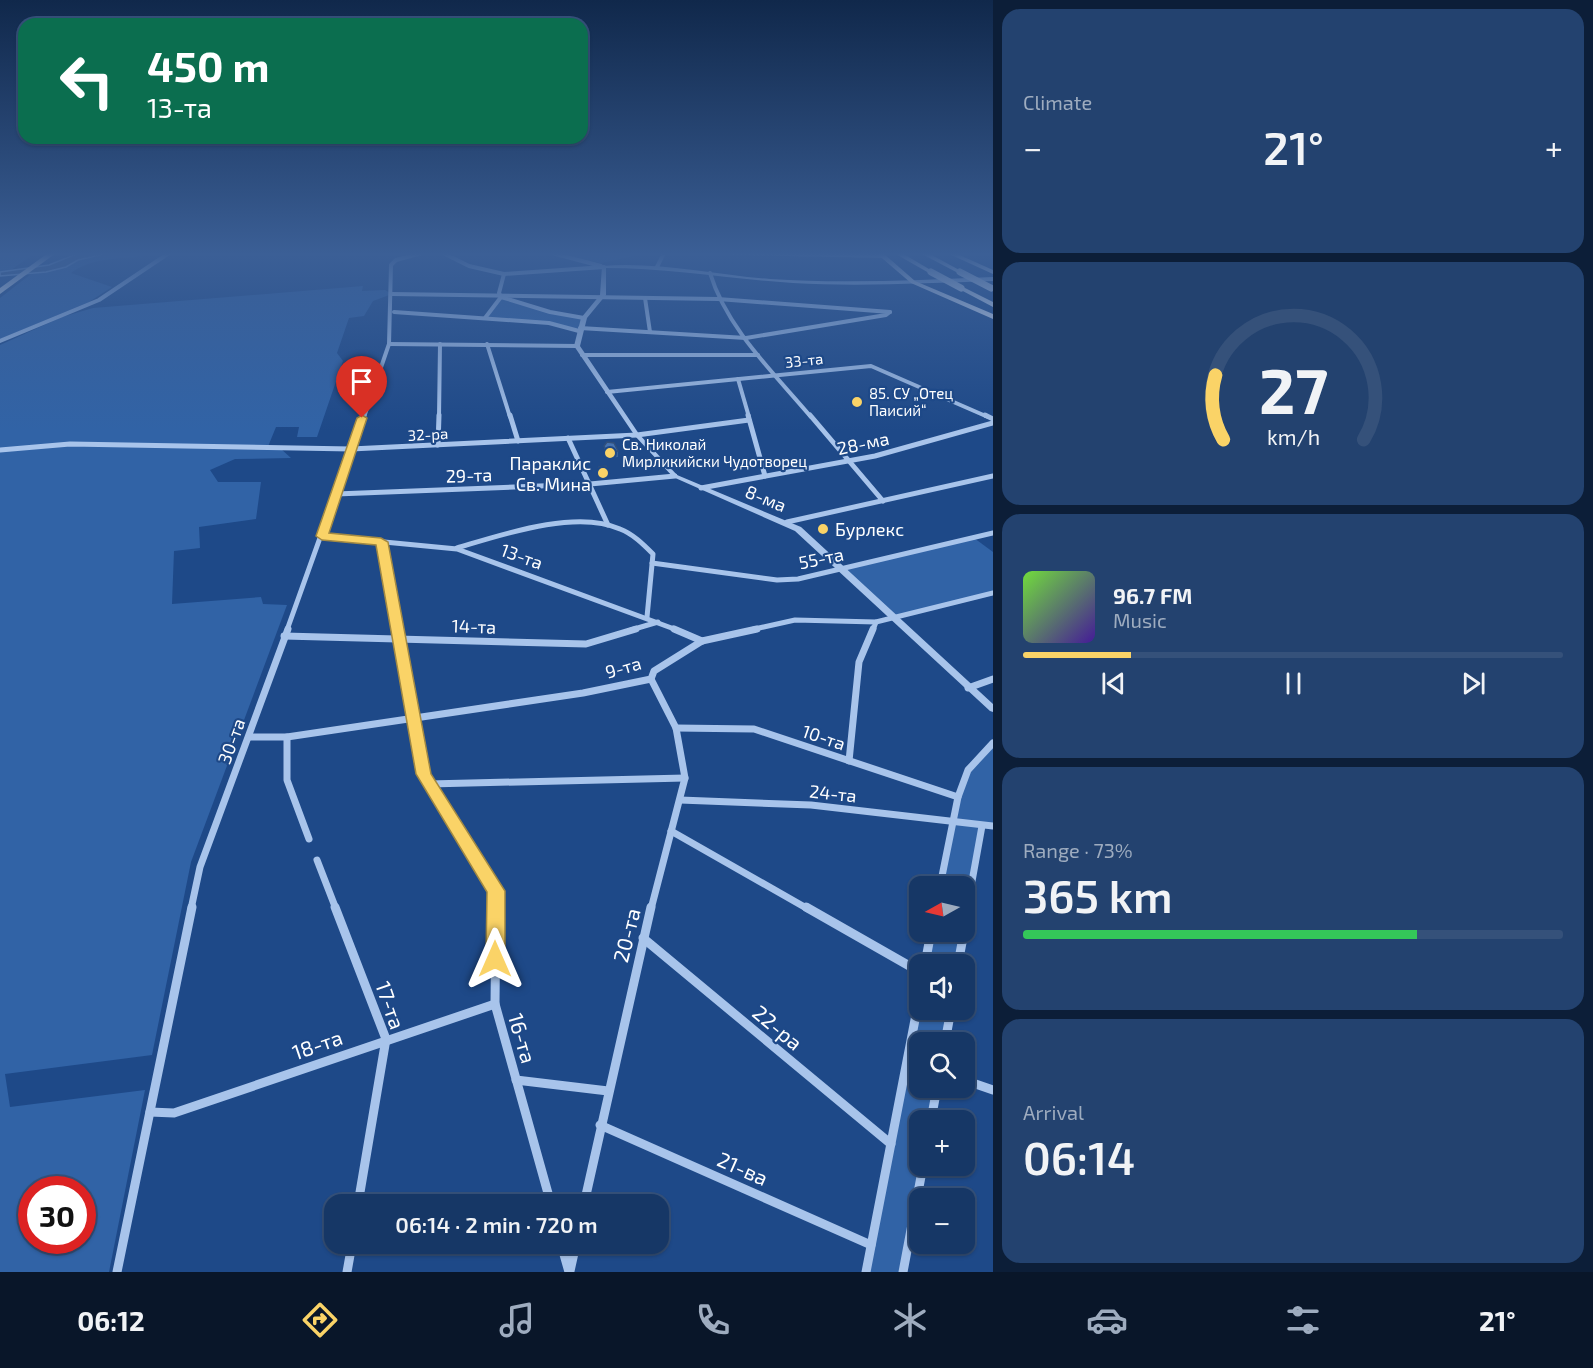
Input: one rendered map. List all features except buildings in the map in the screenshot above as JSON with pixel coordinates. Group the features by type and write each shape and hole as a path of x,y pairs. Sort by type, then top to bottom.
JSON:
{"street":[{"path":"0,341 69,312"},
{"name":"30-та","path":"117,1272 200,867 322,536 389,344 394,312"},
{"path":"399,312 541,323 580,329 746,338 886,315 890,312"},
{"path":"484,318 488,312"},
{"path":"541,323 550,312"},
{"path":"552,312 584,318"},
{"path":"389,344 577,346 580,329 589,312"},
{"path":"647,312 650,332"},
{"path":"728,312 758,355 883,501"},
{"path":"438,445 440,344"},
{"path":"487,344 518,441"},
{"name":"8-ма","path":"577,346 637,435 675,476 787,522 993,709"},
{"path":"582,355 758,355"},
{"name":"33-та","path":"607,392 871,366 993,421"},
{"path":"738,379 765,476"},
{"name":"32-ра","path":"0,450 70,444 351,449 637,435 749,420"},
{"name":"28-ма","path":"701,488 850,460 993,421"},
{"path":"568,438 608,525"},
{"name":"29-та","path":"336,494 590,484 675,476"},
{"path":"787,522 993,476"},
{"path":"457,549 534,526 608,525 639,540 664,566"},
{"name":"55-та","path":"652,563 777,580 842,570 993,533"},
{"name":"13-та","path":"322,536 457,549 658,621 702,641"},
{"name":"16-та","path":"381,542 424,774 496,891 495,1004 547,1194"},
{"path":"647,617 653,554"},
{"name":"9-та","path":"249,737 287,737 582,693 651,679 654,671 702,641 795,620 876,622 993,593"},
{"name":"14-та","path":"284,636 586,644 658,621"},
{"path":"849,761 859,662 876,622"},
{"name":"20-та","path":"586,1194 643,938 685,778 676,728 651,679"},
{"path":"968,688 993,679"},
{"name":"10-та","path":"676,728 754,729 958,797"},
{"path":"287,737 287,780 309,839"},
{"path":"942,876 958,797 968,770 993,743"},
{"path":"429,784 685,778"},
{"name":"24-та","path":"680,800 811,805 993,826"},
{"path":"973,876 982,826"},
{"path":"671,831 909,966"},
{"name":"17-та","path":"317,860 386,1039 360,1194"},
{"name":"22-ра","path":"643,938 891,1144"},
{"name":"18-та","path":"150,1112 174,1113 386,1039 495,1004"},
{"path":"866,1272 915,1020"},
{"path":"516,1080 608,1091"},
{"path":"975,1084 993,1090"},
{"name":"21-ва","path":"600,1125 871,1245"},
{"path":"903,1272 921,1176"},
{"path":"347,1272 350,1254"},
{"path":"564,1254 570,1272"},
{"path":"570,1272 574,1254"}],"shaded area":[{"path":"0,312 64,312 0,339"},
{"path":"78,312 366,312 364,316 349,318 337,353 343,361 317,437 297,437 299,427 276,427 267,449 281,449 291,458 235,459 210,470 218,482 261,482 256,519 199,527 200,548 174,551 172,604 261,597 263,604 287,605 191,862 152,1055 5,1074 10,1107 145,1090 109,1272 0,1272 0,345 62,317"},
{"path":"489,312 552,312 584,318 579,331 549,323 485,318"},
{"path":"974,538 993,552 993,593 894,619 842,570"},
{"path":"993,743 993,826 982,826 974,876 942,876 953,823 968,770"},
{"path":"929,942 962,942 960,954 927,954"},
{"path":"918,1020 949,1020 947,1032 915,1032"},
{"path":"909,1063 909,1098 935,1098 932,1110 909,1110 909,1176 918,1176 916,1188 909,1188 909,1231 902,1272 866,1272"}],"place":[{"name":"85. СУ „Отец Паисий“","path":"857,402"},
{"name":"Св. Николай Мирликийски Чудотворец","path":"610,453"},
{"name":"Параклис Св. Мина","path":"603,473"},
{"name":"Бурлекс","path":"823,529"}],"route":[{"path":"362,418 322,536 381,542 424,774 496,891 495,959"}]}
